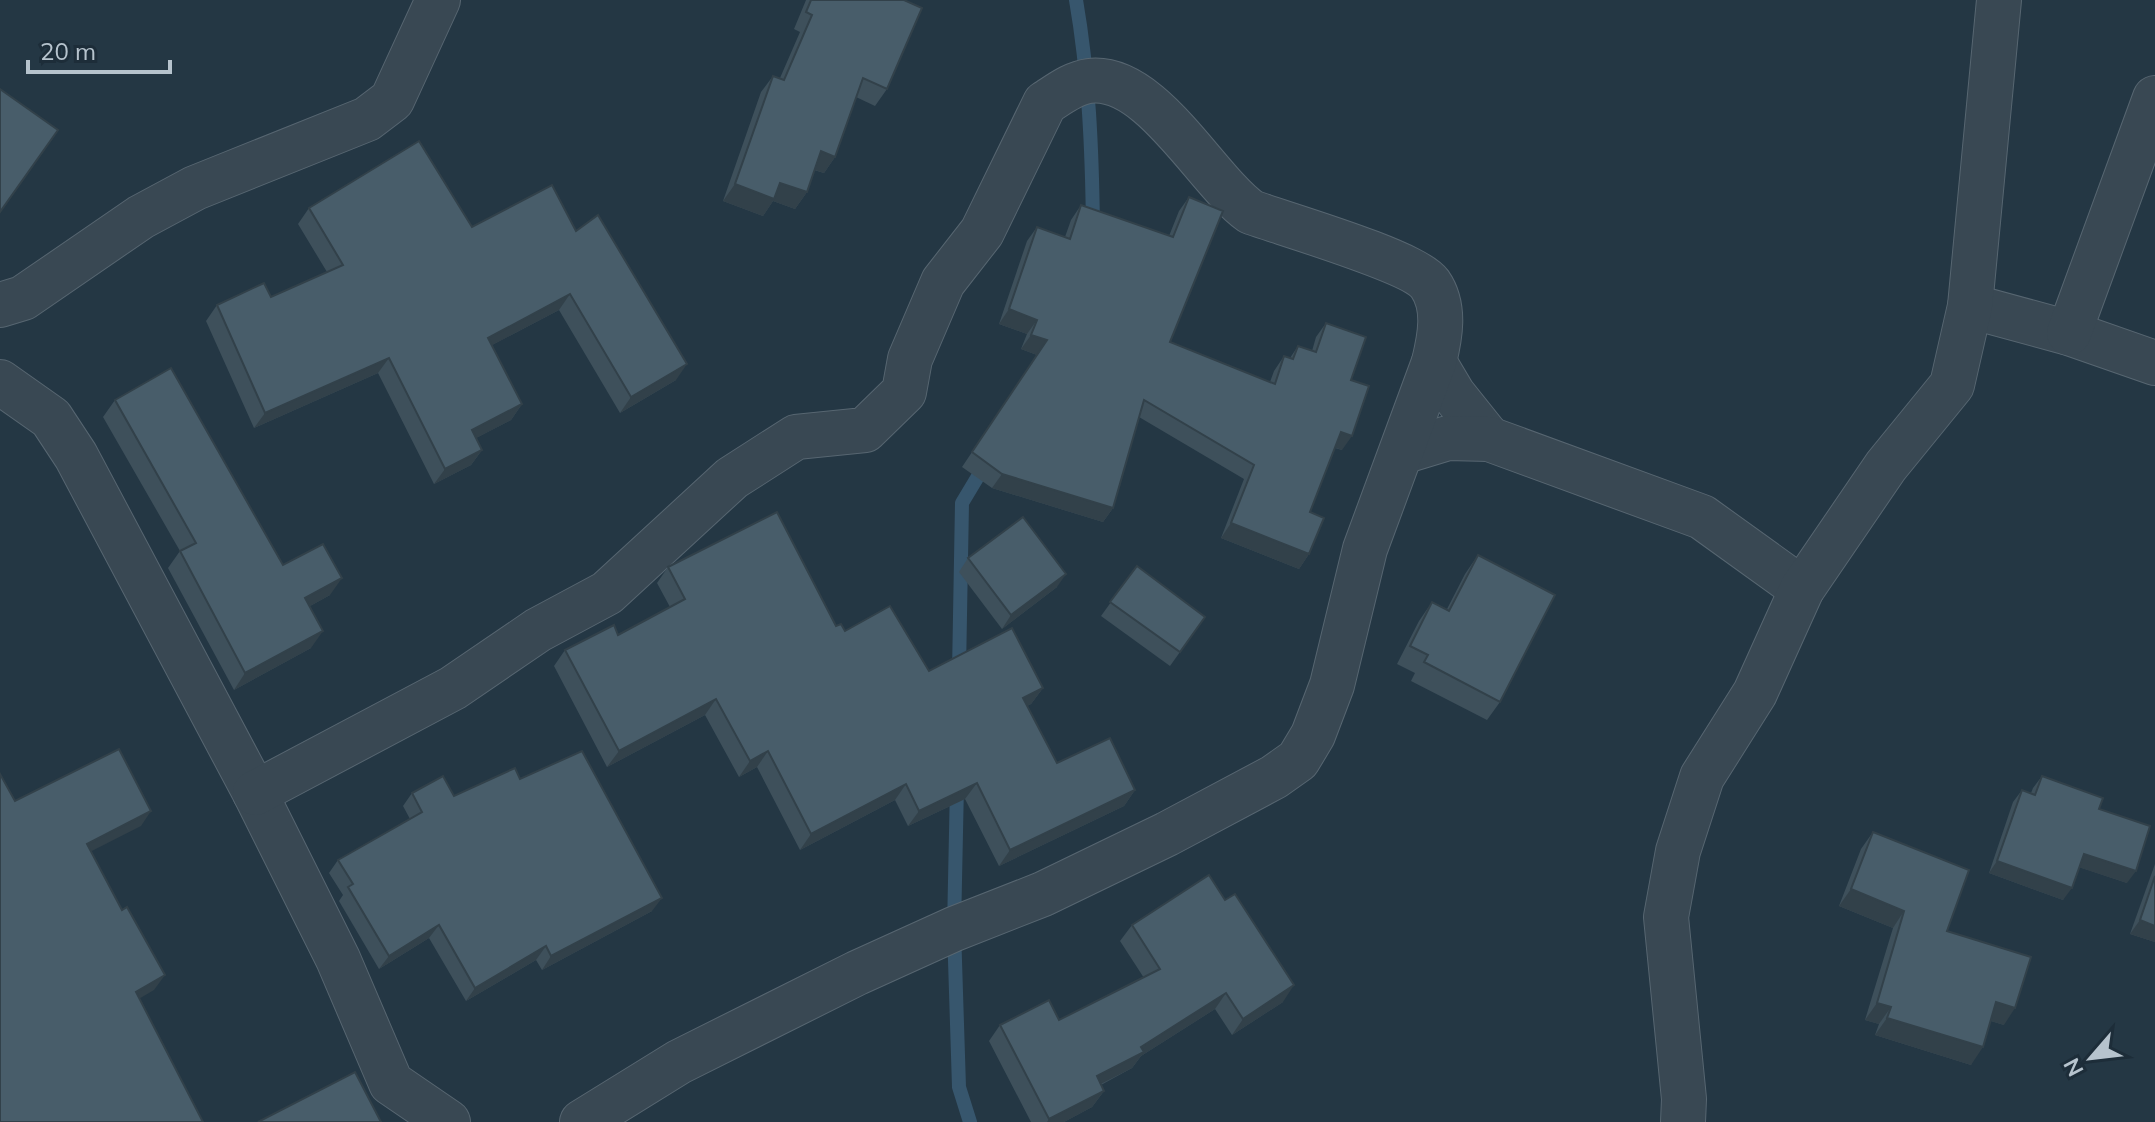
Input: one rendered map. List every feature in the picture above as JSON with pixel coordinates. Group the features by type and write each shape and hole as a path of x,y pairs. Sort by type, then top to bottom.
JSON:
{"street":[{"path":"0,305 23,298 141,217 195,188 367,119 392,100 438,0"},
{"path":"1683,1122 1684,1099 1666,917 1678,851 1702,777 1755,693 1802,589 1886,466 1952,385 1970,306 1999,0"},
{"path":"255,793 453,688 538,630 607,593 732,478 796,437 865,430 904,392 910,359 943,282 982,232 1045,103 1087,81 1106,82 1138,97 1163,117 1192,147 1218,183 1251,212 1405,267 1429,282 1438,300 1442,333 1365,549 1332,685 1313,735 1298,760 1274,777 1167,834 1043,894 954,929 857,973 679,1062 582,1122"},
{"path":"2069,333 2155,98"},
{"path":"1970,306 2069,333 2155,363"},
{"path":"1434,362 1453,394 1489,439"},
{"path":"0,382 51,418 76,456 255,793 338,959 391,1083 448,1122"},
{"path":"1402,452 1448,438 1489,439 1702,517 1802,589"}],"building":[{"path":"811,0 904,0 922,8 887,89 863,78 835,157 821,151 807,192 780,183 774,199 735,184 773,76 784,80 812,15 806,12"},
{"path":"0,89 58,130 0,212"},
{"path":"419,141 472,227 552,185 576,231 598,215 687,364 631,397 570,294 488,338 522,404 472,430 482,450 445,469 389,358 265,413 217,305 264,283 271,297 343,265 309,208"},
{"path":"1189,197 1223,211 1170,342 1275,384 1284,356 1293,359 1298,346 1316,352 1326,323 1366,337 1351,380 1369,386 1352,436 1341,432 1310,512 1324,518 1309,554 1231,523 1254,465 1144,400 1113,508 1002,474 972,452 1047,340 1031,335 1037,320 1009,309 1037,227 1070,239 1081,205 1173,237"},
{"path":"171,368 283,565 323,544 342,578 305,598 323,631 245,673 180,551 196,543 115,400"},
{"path":"777,512 836,626 841,624 845,631 890,606 929,671 1012,628 1043,688 1023,698 1057,763 1110,738 1135,790 1010,850 977,783 919,811 906,784 811,834 768,751 750,761 716,699 619,751 565,650 614,625 618,635 685,599 668,567"},
{"path":"1023,517 1066,574 1011,615 968,558"},
{"path":"1478,555 1555,595 1500,702 1424,662 1428,655 1410,646 1432,602 1449,611"},
{"path":"1137,566 1205,617 1180,652 1110,602"},
{"path":"119,749 151,811 87,844 122,910 127,907 165,975 136,992 203,1122 0,1122 0,774 15,801"},
{"path":"582,751 662,898 551,956 546,946 475,988 439,925 389,956 348,887 353,884 338,860 422,812 412,793 443,776 454,796 515,768 520,779"},
{"path":"2042,776 2103,798 2099,809 2150,826 2136,871 2084,854 2072,888 1997,861 2022,790 2035,795"},
{"path":"1873,832 1969,870 1947,931 2031,957 2015,1008 1996,1002 1983,1047 1887,1018 1891,1007 1877,1003 1904,911 1851,889"},
{"path":"1209,875 1225,900 1235,894 1294,985 1243,1019 1226,993 1141,1047 1144,1052 1097,1076 1104,1091 1049,1119 1000,1025 1049,1000 1059,1020 1160,969 1132,925"},
{"path":"2155,876 2155,926 2140,920"},
{"path":"355,1072 381,1122 258,1122"}],"waterway":[{"path":"1076,0 1089,113 1093,227"},
{"path":"959,672 962,503 986,463"},
{"path":"957,784 954,929 959,1087 970,1122"}]}
